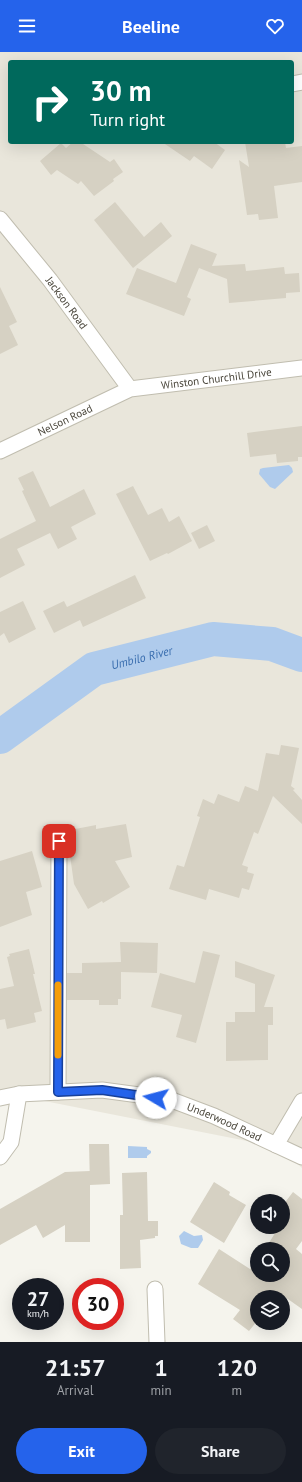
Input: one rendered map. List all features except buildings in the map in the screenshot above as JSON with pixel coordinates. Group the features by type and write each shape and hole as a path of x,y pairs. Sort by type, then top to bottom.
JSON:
{"street":[{"name":"Jackson Road","path":"0,218 50,280 130,389"},
{"name":"Winston Churchill Drive","path":"130,389 302,368"},
{"name":"Nelson Road","path":"0,451 130,389"},
{"path":"58,1092 59,841"},
{"name":"Underwood Road","path":"0,1098 19,1094 102,1090 169,1099 214,1116 302,1157"},
{"path":"0,1157 11,1142 19,1094"},
{"path":"276,1145 302,1101"},
{"path":"155,1289 157,1342"}],"shaded area":[{"path":"0,52 302,52 302,1168 278,1147 19,1096 0,1101"}],"water":[{"path":"289,465 293,472 275,489 270,487 259,474 260,469 263,468"},
{"path":"128,1146 147,1147 151,1153 147,1156 147,1158 128,1158"},
{"path":"184,1231 194,1236 202,1235 203,1240 198,1248 191,1248 181,1244 179,1236"}],"waterway":[{"name":"Umbilo River","path":"0,737 94,669 213,639 272,644 302,655"}],"slow traffic":[{"path":"58,985 58,1055"}],"route":[{"path":"59,841 58,1092 102,1090 156,1098"}]}
